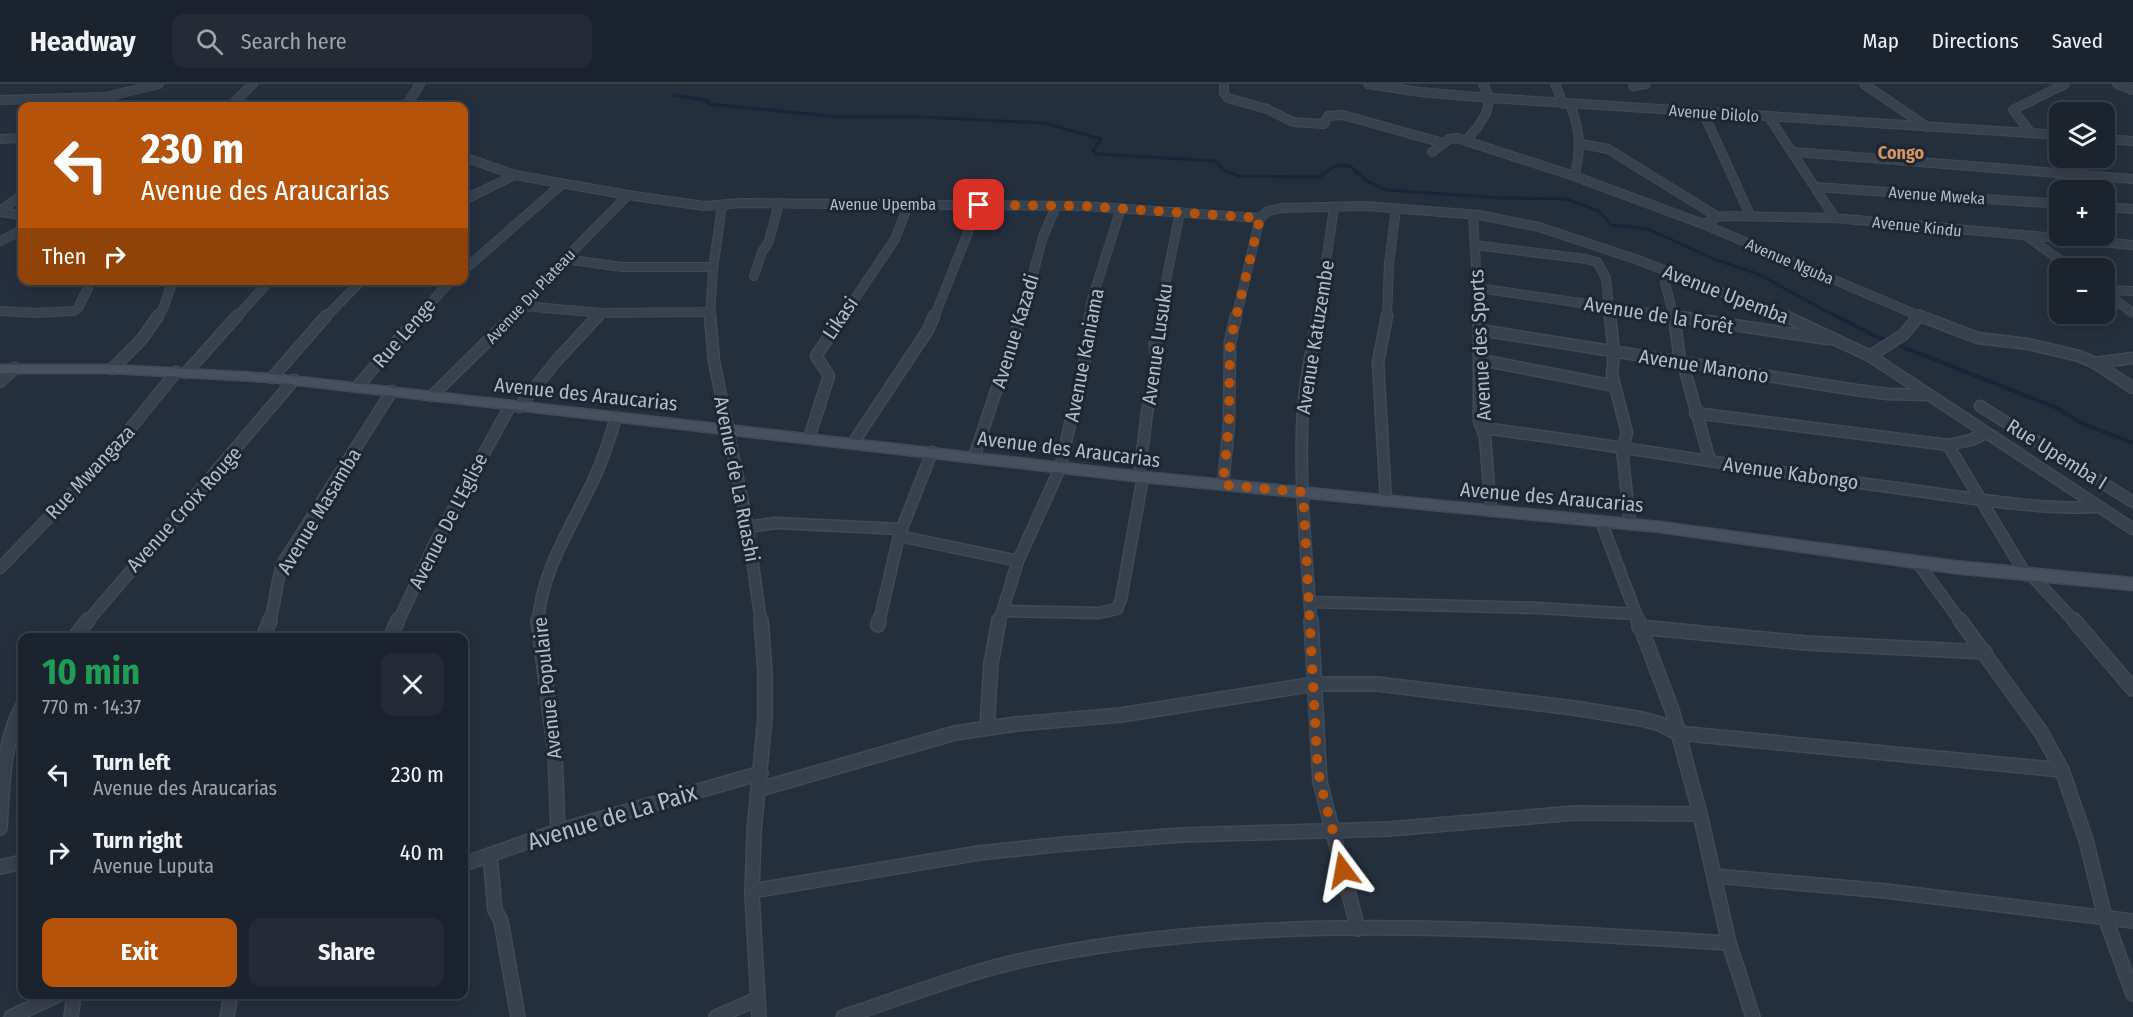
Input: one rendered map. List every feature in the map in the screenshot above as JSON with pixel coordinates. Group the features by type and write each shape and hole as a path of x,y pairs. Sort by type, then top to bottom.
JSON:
{"street":[{"path":"0,100 106,97 159,84"},
{"path":"234,102 253,84"},
{"path":"409,102 420,84"},
{"name":"Avenue Nguba","path":"1224,84 1224,93 1228,98 1267,109 1293,122 1324,124 1328,116 1343,115 1443,143 1451,138 1466,141 1574,177 1703,224 1919,316 1986,340 2044,347 2095,363 2133,388"},
{"name":"Avenue Dilolo","path":"1368,84 1420,92 1566,104 2049,134"},
{"path":"1466,141 1488,112 1490,98 1483,84"},
{"path":"1555,84 1566,104 1582,144 1581,156 1574,177"},
{"path":"1633,86 1646,84"},
{"path":"1864,84 1928,127"},
{"path":"2031,133 2013,110 2065,84"},
{"path":"2117,84 2133,90"},
{"path":"1703,112 1750,215"},
{"path":"1769,117 1835,218"},
{"path":"0,139 18,138"},
{"path":"2115,139 2130,140 2133,148"},
{"path":"1432,152 1443,143"},
{"path":"1582,144 1608,149 1718,217"},
{"path":"1794,152 2133,178"},
{"path":"468,158 515,175 562,184 704,206 722,205"},
{"path":"468,198 515,175"},
{"path":"468,266 562,184"},
{"name":"Avenue Mweka","path":"1815,187 2049,203"},
{"name":"Avenue Du Plateau","path":"432,396 524,306 565,259 628,195"},
{"path":"0,212 18,198"},
{"path":"754,276 762,252 769,241 779,203"},
{"name":"Avenue Upemba","path":"722,205 909,203 1056,206 1121,208 1260,218 1268,211 1281,208 1366,206 1517,221 1754,303 1840,340 1870,356 2133,529"},
{"name":"Likasi","path":"809,438 829,376 816,357 895,239 909,203"},
{"name":"Avenue de La Ruashi","path":"722,205 713,267 711,312 717,379 729,430 760,602 765,672 766,704 753,853 752,891 759,1017"},
{"path":"853,443 928,330 946,292 979,205"},
{"name":"Avenue Kazadi","path":"974,457 1017,333 1043,237 1056,206"},
{"name":"Avenue Katuzembe","path":"1334,207 1324,287 1307,377 1302,422 1303,492 1318,766 1358,929"},
{"name":"Avenue Kaniama","path":"987,728 987,677 1003,611 1018,561 1055,484 1060,468 1088,346 1091,303 1121,208"},
{"path":"2115,208 2133,209"},
{"path":"1386,501 1378,362 1389,307 1389,264 1396,209"},
{"path":"0,212 18,214"},
{"name":"Avenue Lusuku","path":"1003,611 1099,613 1117,609 1121,599 1141,477 1147,412 1156,369 1155,343 1162,327 1162,301 1180,212"},
{"name":"Avenue des Sports","path":"1473,215 1481,360 1479,421 1484,428 1491,512"},
{"name":"Avenue Kindu","path":"1703,224 1718,217 1750,215 1835,218 2133,245"},
{"path":"1223,485 1229,424 1230,342 1260,218"},
{"path":"0,241 18,232"},
{"path":"2028,237 2057,258"},
{"path":"1475,244 1598,261 1606,278 1614,353 1612,369 1627,427 1627,438 1623,446 1630,524"},
{"path":"565,259 622,267 713,267"},
{"path":"1667,271 1665,282 1674,316 1680,362 1684,367 1710,461"},
{"path":"0,311 36,313 74,310 78,308 90,285"},
{"path":"112,369 142,339 164,309 171,285"},
{"name":"Rue Mwangaza","path":"0,568 109,455 181,372 265,285"},
{"path":"272,378 357,285"},
{"name":"Rue Lenge","path":"357,387 447,285"},
{"name":"Avenue de la Forêt","path":"1478,288 1840,340"},
{"path":"2115,291 2133,291"},
{"path":"2115,299 2133,313"},
{"path":"524,306 600,314 711,312"},
{"name":"Avenue De L'Eglise","path":"392,633 436,541 515,406 565,348 600,314"},
{"path":"1870,356 1912,327 1919,316"},
{"name":"Avenue Manono","path":"1480,330 1614,353 1874,392 1929,395"},
{"path":"2095,363 2133,358"},
{"path":"1481,360 1615,386"},
{"path":"0,382 15,368"},
{"name":"Avenue des Araucarias","path":"0,369 112,369 294,380 1141,477 1630,524 1918,563 2133,584"},
{"name":"Avenue Croix Rouge","path":"78,633 105,599 242,445 294,380"},
{"name":"Avenue Masamba","path":"265,633 274,609 278,574 284,561 393,391"},
{"name":"Rue Upemba I","path":"1980,406 2133,502"},
{"path":"1695,413 1948,445 1971,440 1986,433"},
{"name":"Avenue Populaire","path":"558,831 555,753 538,621 539,605 561,545 595,476 616,417"},
{"name":"Avenue Kabongo","path":"1484,428 1623,446 1710,461 1981,499 2073,508 2100,507"},
{"path":"1948,445 2029,575 2086,633 2133,689"},
{"path":"878,625 900,532 932,452"},
{"path":"1601,521 1672,710 1700,814 1729,943 1753,1017"},
{"path":"747,527 776,523 900,532 1018,561"},
{"path":"1918,563 2041,732 2062,770 2085,840 2106,917 2133,994"},
{"path":"1310,602 1539,608 1806,644 1985,652"},
{"path":"760,789 955,733 1121,715 1315,684 1377,684 1575,708 1642,719 1677,732 2062,770"},
{"path":"0,828 6,753 18,716"},
{"name":"Avenue de La Paix","path":"468,863 558,831 760,773"},
{"path":"752,891 1013,849 1181,835 1389,829 1575,813 1700,814"},
{"path":"490,855 495,910 501,921 518,1017"},
{"path":"0,867 18,863"},
{"path":"1715,876 1886,891 2133,921"},
{"path":"843,1017 999,968 1065,952 1241,932 1460,928 1729,943"},
{"path":"11,1017 49,999"},
{"path":"71,1017 73,999"},
{"path":"226,1017 230,999"},
{"path":"716,1017 758,999"}],"waterway":[{"path":"674,95 708,101 708,104 840,117 921,117 1045,123 1101,139 1093,151 1096,154 1216,161 1223,170 1239,176 1319,177 1335,166 1341,165 1351,167 1367,181 1386,190 1502,198 1566,199 1599,211 1611,225 1648,229 1714,259 1758,274 1839,318"},
{"path":"1836,316 1875,336 2057,408 2081,423 2133,443"}],"district":[{"name":"Congo","path":"1901,153"}],"route":[{"path":"979,205 1083,206 1260,218 1230,342 1229,424 1223,485 1303,492 1315,684 1317,758 1320,782 1343,870"}]}
